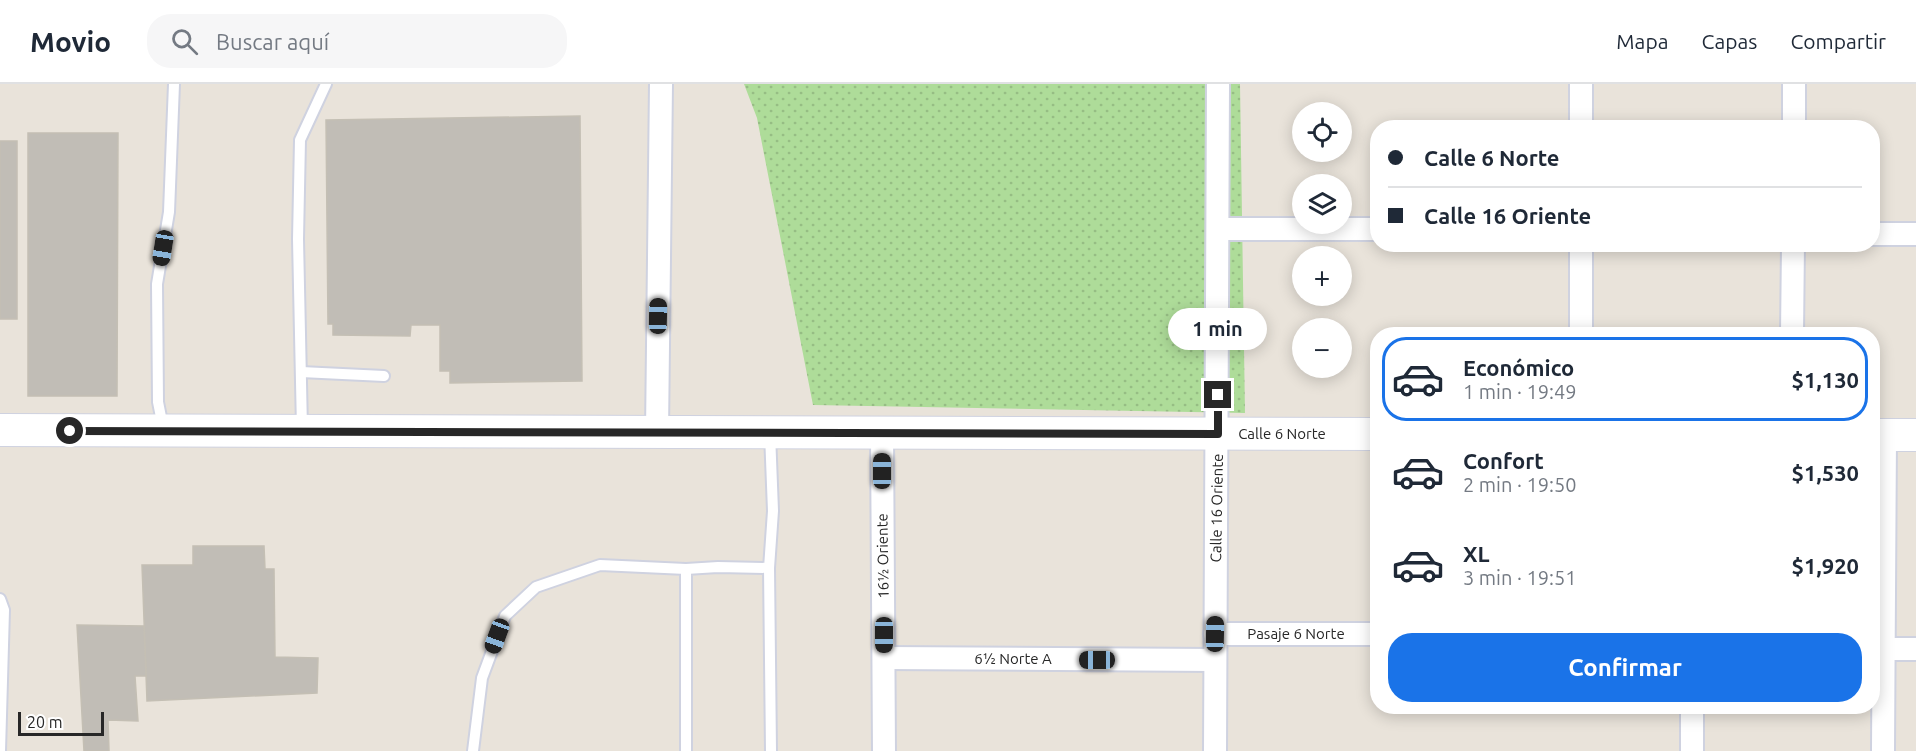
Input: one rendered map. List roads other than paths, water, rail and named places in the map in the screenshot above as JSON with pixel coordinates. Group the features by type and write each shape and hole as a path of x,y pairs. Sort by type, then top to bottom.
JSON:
{"street":[{"path":"657,432 662,84"},
{"name":"Calle 16 Oriente","path":"1215,751 1218,84"},
{"path":"1581,84 1581,120"},
{"path":"1794,84 1794,120"},
{"path":"1218,229 1370,229"},
{"path":"1880,234 1916,234"},
{"path":"1581,252 1581,327"},
{"path":"1792,327 1793,252"},
{"name":"Calle 6 Norte","path":"0,430 1370,434"},
{"name":"16½ Oriente","path":"882,433 884,751"},
{"path":"1880,435 1916,435"},
{"path":"1880,506 1884,649 1883,751"},
{"name":"Pasaje 6 Norte","path":"1215,634 1370,634"},
{"path":"1884,649 1916,649"},
{"name":"6½ Norte A","path":"884,658 1215,660"},
{"path":"1692,714 1692,751"}],"lane":[{"path":"164,431 158,402 157,284 168,212 174,84"},
{"path":"302,431 298,239 300,140 326,84"},
{"path":"301,372 384,375"},
{"path":"770,433 773,511 769,568 771,751"},
{"path":"473,751 482,678 505,615 536,587 600,565 686,569 769,568"},
{"path":"686,569 686,751"},
{"path":"0,599 4,610 0,751"}]}
